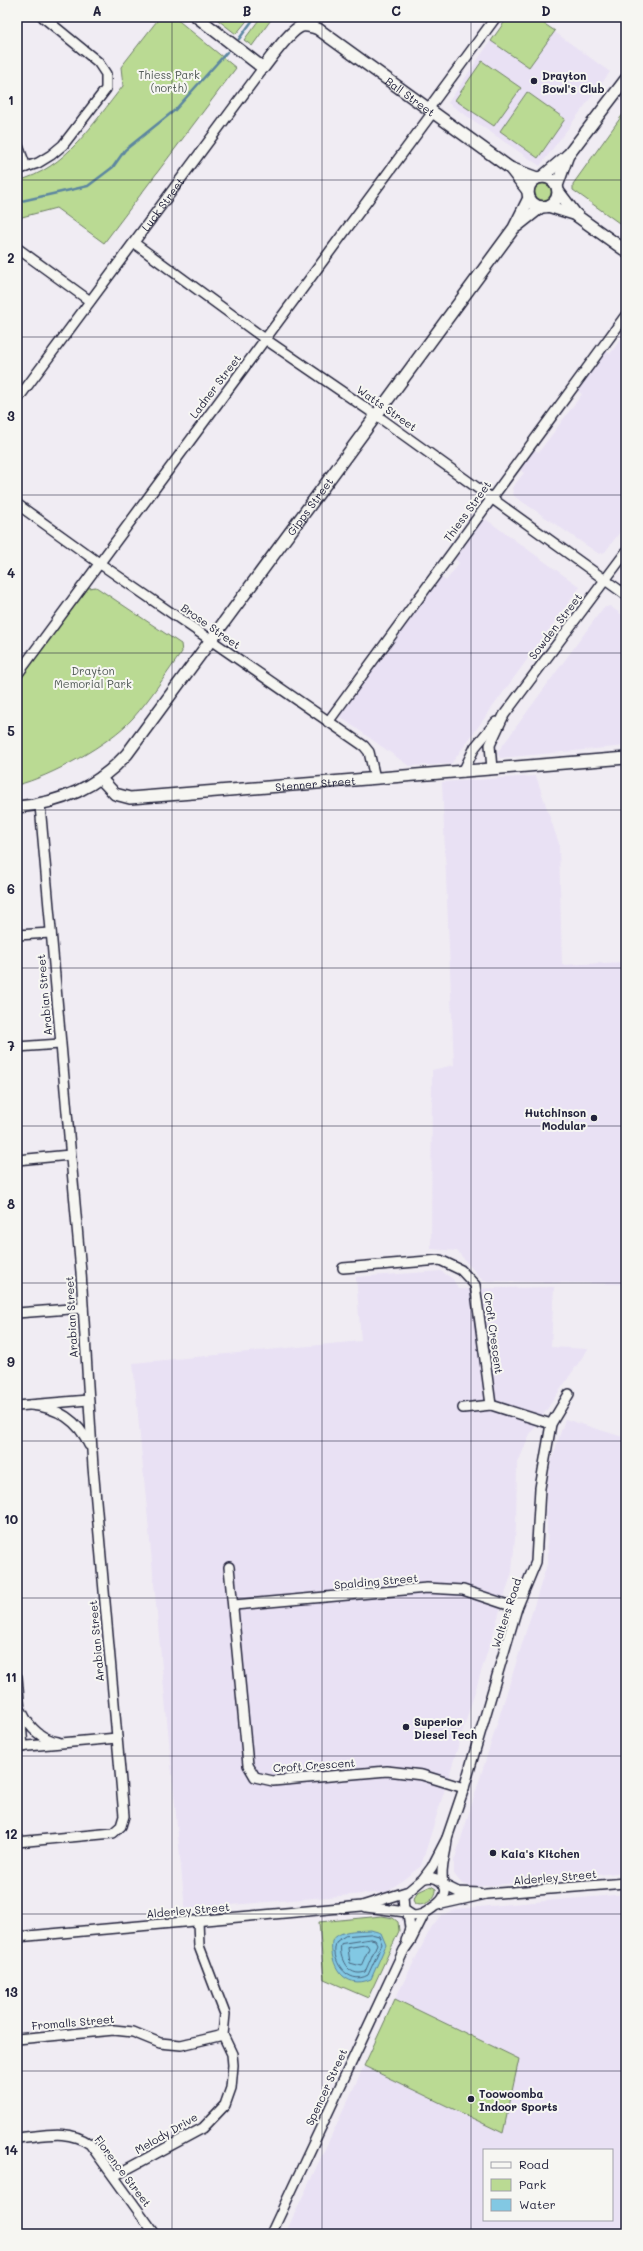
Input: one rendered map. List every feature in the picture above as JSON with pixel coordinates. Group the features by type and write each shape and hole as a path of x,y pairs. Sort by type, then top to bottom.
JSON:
{"main road":[{"path":"197,17 263,68"},
{"name":"Luck Street","path":"263,68 295,30 310,22"},
{"name":"Ball Street","path":"310,22 510,168 528,194"},
{"path":"577,216 534,204 528,194 531,183 569,154 626,78"},
{"path":"545,206 555,200 557,189 569,154"},
{"name":"Ball Street","path":"510,168 540,177"},
{"path":"540,177 551,179 577,216 626,251"},
{"name":"Gipps Street","path":"101,779 127,754 514,228 528,194"},
{"name":"Gipps Street","path":"514,228 545,206"},
{"name":"Stenner Street","path":"101,779 115,794 130,798 626,758"},
{"path":"17,807 40,805 74,794 101,779"}],"street":[{"name":"Ladner Street","path":"17,675 265,339 431,110 496,17"},
{"path":"17,143 21,168 51,155 63,145 106,89 106,74 98,62 48,18"},
{"name":"Luck Street","path":"17,400 263,68"},
{"name":"Watts Street","path":"134,243 265,339 376,415 626,595"},
{"path":"17,248 90,301"},
{"name":"Thiess Street","path":"328,722 626,315"},
{"name":"Brose Street","path":"17,504 99,564 364,746 369,752 375,778"},
{"name":"Sowden Street","path":"463,772 475,747 504,715 626,552"},
{"name":"Sowden Street","path":"492,769 490,744 504,715"},
{"name":"Arabian Street","path":"17,1842 109,1834 120,1828 124,1816 92,1452 83,1308 40,805"},
{"path":"17,935 51,933"},
{"path":"17,1047 60,1044"},
{"path":"17,1160 70,1156"},
{"name":"Croft Crescent","path":"343,1268 440,1260 461,1270 475,1285 491,1405"},
{"path":"17,1313 83,1308"},
{"name":"Walters Road","path":"423,1879 447,1838 464,1788 517,1608 536,1562 540,1488 551,1424 569,1394"},
{"path":"17,1406 88,1400"},
{"path":"31,1405 54,1409 67,1417 85,1436 92,1452"},
{"path":"462,1408 491,1405 551,1424"},
{"name":"Croft Crescent","path":"230,1567 248,1765 255,1777 273,1781 388,1771 422,1775 464,1788"},
{"name":"Spalding Street","path":"234,1605 427,1588 463,1590 517,1608"},
{"path":"17,1677 20,1705 20,1747 117,1738"},
{"path":"20,1705 25,1719 35,1730 48,1739 63,1743"},
{"name":"Walters Road","path":"443,1884 442,1867 447,1852 447,1838"},
{"path":"433,1877 443,1884 445,1890 443,1899 424,1914 416,1916 407,1913 402,1902 406,1892 423,1879 433,1877"},
{"name":"Alderley Street","path":"434,1906 486,1894 626,1883"},
{"name":"Alderley Street","path":"443,1884 458,1892 486,1894"},
{"name":"Alderley Street","path":"17,1937 362,1906 406,1892"},
{"name":"Alderley Street","path":"362,1906 407,1913"},
{"name":"Spencer Street","path":"404,1950 409,1930 407,1913"},
{"name":"Spencer Street","path":"271,2234 404,1950 411,1940 424,1914"},
{"path":"198,1921 201,1953 225,2014 223,2035"},
{"name":"Fromalls Street","path":"17,2039 114,2030 133,2032 160,2043 180,2045 223,2035"},
{"name":"Melody Drive","path":"114,2176 203,2128 225,2106 231,2088 233,2065 232,2054 223,2035"},
{"name":"Florence Street","path":"17,2138 64,2133 79,2136 90,2144 155,2234"}],"shaded area":[{"path":"507,17 534,17 610,72 540,166 448,103"},
{"path":"626,332 626,524 605,552 599,554 514,496 512,488 524,473 520,470 533,450 539,452 582,394 577,391 606,351 610,354"},
{"path":"484,518 580,587 451,764 409,766 339,716 441,577 446,581 459,563 455,559"},
{"path":"610,606 626,618 626,746 500,758 497,753 603,608"},
{"path":"536,776 559,844 562,965 626,962 626,1284 483,1281 457,1251 431,1249 432,1070 454,1065 442,782"},
{"path":"441,1271 453,1279 458,1289 554,1287 551,1347 588,1349 530,1434 517,1465 516,1527 512,1572 421,1866 387,1892 185,1909 133,1363 361,1341 356,1277"},
{"path":"565,1419 626,1438 626,1872 474,1887 462,1884 454,1874 454,1861 548,1561 546,1496 551,1462"},
{"path":"626,1894 626,2234 285,2234 364,2066 502,2132 519,2059 395,1999 431,1928 440,1916 456,1909"}],"green space":[{"name":"Thiess Park (north)","path":"160,17 174,17 236,68 104,243 56,208 22,217 17,225 17,181 34,175 50,166 77,143 123,86 121,67"},
{"path":"214,17 250,17 236,34"},
{"path":"261,17 273,17 252,46 244,40"},
{"path":"508,17 534,17 555,31 529,67 491,41"},
{"path":"482,61 521,88 494,126 455,100"},
{"path":"527,92 565,119 538,158 500,131"},
{"path":"626,110 626,228 573,190 573,184"},
{"path":"540,184 546,184 551,189 549,198 546,200 540,200 535,195 535,189"},
{"name":"Drayton Memorial Park","path":"96,587 181,644 182,652 146,702 123,728 95,749 79,758 46,775 17,785 17,683 88,588"},
{"path":"431,1886 436,1889 432,1899 422,1905 415,1904 413,1900 418,1892"},
{"path":"382,1916 393,1918 398,1922 399,1931 368,1998 324,1979 319,1922"},
{"name":"Toowoomba Indoor Sports","path":"395,1999 519,2059 503,2133 364,2066"}],"water":[{"path":"371,1930 381,1933 386,1945 371,1979 361,1982 346,1978 340,1973 336,1966 333,1958 332,1941 340,1934"}],"waterway":[{"path":"239,39 255,17"},
{"path":"17,202 88,186 113,167 125,150 175,110 227,52"}],"place":[{"name":"Drayton Bowl's Club","path":"534,81"},
{"name":"Hutchinson Modular","path":"594,1118"},
{"name":"Superior Diesel Tech","path":"406,1727"},
{"name":"Kaia's Kitchen","path":"493,1853"},
{"name":"Toowoomba Indoor Sports","path":"471,2099"}]}
